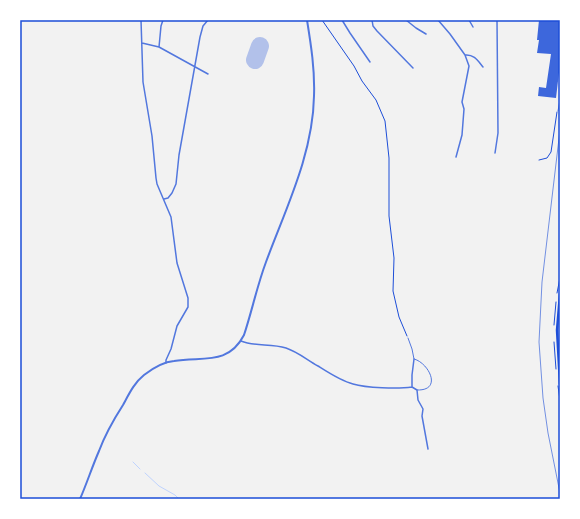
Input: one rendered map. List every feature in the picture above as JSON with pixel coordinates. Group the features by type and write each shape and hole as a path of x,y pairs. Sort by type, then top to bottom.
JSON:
{"main road":[{"path":"560,294 557,330 560,384"}],"street":[{"path":"141,20 144,82 157,184 171,217 177,263 188,298 188,307 177,326 166,362"},
{"path":"159,47 163,20"},
{"path":"164,199 168,198 176,184 179,155 201,31 208,20"},
{"path":"80,499 105,437 132,388 143,375 166,362 213,359 227,354 241,341 246,329 258,284 295,187 311,131 314,75 307,20"},
{"path":"342,20 370,62"},
{"path":"372,20 373,26 377,31 413,68"},
{"path":"406,20 426,34"},
{"path":"438,20 465,55 469,66 462,102 464,110 462,135 456,157"},
{"path":"469,20 473,26"},
{"path":"495,153 498,133 497,20"},
{"path":"142,43 159,47 208,74"},
{"path":"465,55 474,57 483,67"},
{"path":"241,341 248,344 276,345 288,349 301,355 338,378 354,384 394,388 412,387 417,390 418,400 423,409 422,416 428,448"},
{"path":"412,387 414,359"}],"lane":[{"path":"558,112 560,100"},
{"path":"408,338 414,359 425,367 431,378 430,385 425,391 417,390"}],"path":[{"path":"322,20 376,100 385,121 389,158 389,216 394,258 393,291 398,317 408,338"},
{"path":"539,160 547,158 551,152 558,112"}],"building":[{"path":"539,20 560,20 560,64 556,98 538,96 539,87 546,88 551,54 537,53 539,40 537,40"}],"waterway":[{"path":"133,462 140,469"},
{"path":"145,473 159,486 179,499"}],"runway":[{"path":"255,60 260,46"}],"railway":[{"path":"560,130 542,282 539,342 543,398 548,433 560,493"}]}
